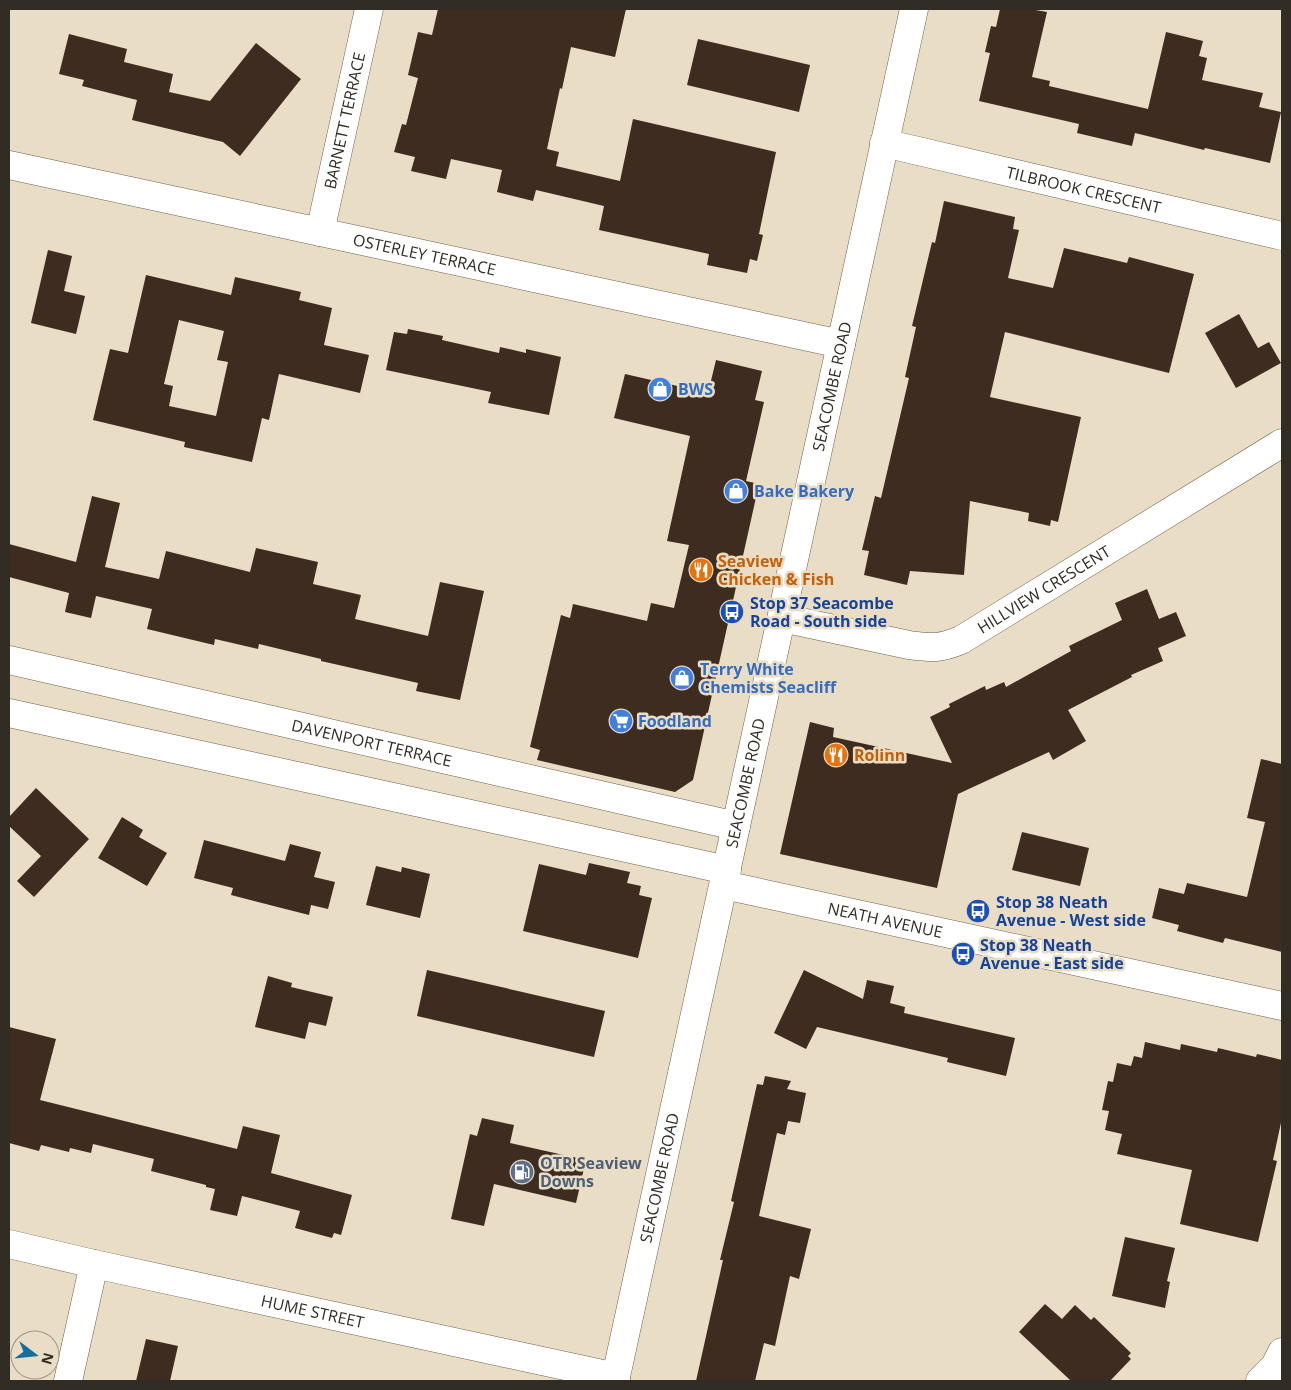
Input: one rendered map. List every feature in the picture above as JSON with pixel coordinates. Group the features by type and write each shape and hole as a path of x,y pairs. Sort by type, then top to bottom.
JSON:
{"street":[{"name":"BARNETT TERRACE","path":"320,232 369,9"},
{"name":"SEACOMBE ROAD","path":"616,1379 914,9"},
{"name":"TILBROOK CRESCENT","path":"884,143 1282,236"},
{"name":"OSTERLEY TERRACE","path":"9,165 841,344"},
{"name":"HILLVIEW CRESCENT","path":"782,618 908,645 929,648 945,647 961,640 1282,443"},
{"name":"DAVENPORT TERRACE","path":"9,660 736,826"},
{"path":"9,713 725,878"},
{"name":"NEATH AVENUE","path":"725,878 1282,1006"},
{"name":"HUME STREET","path":"9,1244 616,1379"},
{"path":"68,1381 94,1264"},
{"path":"1260,1381 1275,1366 1282,1352"}],"building":[{"path":"438,9 626,9 615,57 571,47 547,149 559,152 556,166 620,181 633,119 776,152 759,234 763,235 757,261 750,259 747,273 707,265 709,254 599,230 604,206 536,190 533,201 497,192 502,170 451,159 446,179 411,171 415,157 394,152 402,124 406,125 418,78 408,75 418,32 432,35"},
{"path":"1000,9 1030,9 1047,12 1032,77 1050,81 1049,86 1148,109 1166,32 1203,41 1199,56 1207,58 1202,80 1263,93 1259,107 1281,112 1270,163 1205,148 1204,150 1135,133 1132,146 1077,133 1079,124 979,101 990,53 985,52 991,26 996,27"},
{"path":"69,34 127,49 124,62 173,74 169,92 210,101 256,43 301,79 240,156 223,142 132,120 137,100 82,86 84,80 59,74"},
{"path":"698,39 810,65 799,112 687,85"},
{"path":"944,201 1015,217 1013,229 1019,230 1008,278 1053,288 1064,248 1127,263 1129,257 1194,274 1169,373 1005,332 990,397 1081,417 1058,522 1051,520 1050,526 1028,521 1029,513 970,501 964,575 910,571 907,585 864,575 869,551 862,550 875,496 881,498 909,378 905,377 916,327 912,326 932,242 935,243"},
{"path":"48,250 72,256 64,291 85,296 76,334 31,323"},
{"path":"146,275 231,295 235,277 301,292 299,300 332,308 324,345 369,355 360,393 279,374 269,420 262,418 252,462 184,447 185,442 93,420 110,349 128,353","holes":["179,320 224,331 217,360 228,362 216,416 169,406 173,386 164,384"]},
{"path":"1239,314 1258,348 1269,342 1281,363 1236,388 1205,333"},
{"path":"408,329 443,336 442,340 499,353 500,347 526,353 526,349 561,357 549,415 488,403 491,392 386,370 394,332 407,334"},
{"path":"716,360 762,371 755,400 764,402 746,481 759,484 693,780 675,792 537,760 540,750 530,747 561,615 570,618 573,604 647,621 651,603 674,608 689,545 667,541 690,436 614,418 625,374 708,393"},
{"path":"92,496 120,503 105,567 159,579 166,551 250,572 256,548 318,562 313,584 361,595 355,619 428,636 440,582 484,591 460,700 416,691 418,683 321,661 321,659 259,644 258,649 215,639 214,645 147,629 152,609 96,596 91,618 65,612 69,593 9,577 9,544 76,562"},
{"path":"1147,589 1159,619 1176,612 1186,636 1158,648 1163,661 1131,675 1132,677 1068,710 1086,741 1053,760 1049,752 958,794 937,888 780,854 810,722 834,728 833,737 952,763 930,717 950,707 949,704 985,686 986,690 1004,682 1006,687 1071,651 1069,646 1122,620 1115,603"},
{"path":"1261,759 1282,764 1282,952 1225,938 1223,943 1177,931 1179,925 1152,918 1159,888 1184,894 1187,883 1247,897 1265,822 1247,818"},
{"path":"36,788 89,839 34,897 17,881 41,856 9,826 9,817"},
{"path":"122,817 143,830 139,837 167,853 147,886 98,858"},
{"path":"1022,832 1089,848 1080,886 1012,870"},
{"path":"204,840 285,861 290,844 321,852 314,877 335,882 328,909 311,905 309,915 231,895 233,888 194,878"},
{"path":"589,863 630,872 627,883 641,886 639,895 652,898 638,958 523,931 539,864 586,875"},
{"path":"376,866 401,872 402,867 430,874 420,918 366,905"},
{"path":"427,970 605,1011 594,1057 417,1016"},
{"path":"804,970 863,999 867,980 894,986 890,1003 905,1007 904,1013 1015,1038 1006,1076 947,1062 948,1058 817,1027 806,1049 774,1033"},
{"path":"268,976 292,983 291,987 333,997 326,1026 309,1022 305,1039 255,1027"},
{"path":"9,1027 56,1039 40,1100 237,1149 243,1126 280,1135 271,1173 352,1195 341,1235 334,1233 332,1238 295,1228 300,1211 242,1196 237,1216 210,1210 215,1189 151,1171 154,1159 93,1144 91,1153 70,1148 69,1152 41,1145 39,1151 9,1143"},
{"path":"1145,1042 1180,1050 1181,1044 1217,1052 1218,1048 1256,1057 1257,1054 1282,1060 1282,1118 1273,1160 1277,1161 1258,1242 1180,1224 1192,1170 1117,1154 1122,1134 1105,1130 1109,1111 1102,1110 1108,1081 1113,1082 1117,1063 1131,1066 1134,1056 1142,1058"},
{"path":"765,1076 791,1081 787,1089 806,1093 800,1123 788,1121 785,1135 777,1133 759,1216 811,1229 799,1279 790,1276 775,1346 764,1343 755,1381 696,1381 723,1260 720,1260 734,1202 731,1201 757,1084 763,1085"},
{"name":"OTR Seaview Downs","path":"482,1118 514,1125 510,1143 586,1160 576,1203 494,1184 484,1226 451,1219 470,1134 477,1136"},
{"path":"1125,1237 1175,1248 1167,1281 1170,1282 1165,1308 1112,1296"},
{"path":"1045,1304 1062,1319 1075,1305 1091,1320 1094,1317 1131,1353 1128,1356 1131,1359 1110,1381 1071,1381 1019,1332"},
{"path":"146,1339 178,1346 170,1381 136,1381"}],"place":[{"name":"BWS","path":"660,389"},
{"name":"Bake Bakery","path":"736,491"},
{"name":"Seaview Chicken & Fish","path":"701,570"},
{"name":"Stop 37 Seacombe Road - South side","path":"732,612"},
{"name":"Terry White Chemists Seacliff","path":"682,678"},
{"name":"Foodland","path":"621,721"},
{"name":"Rolinn","path":"836,755"},
{"name":"Stop 38 Neath Avenue - West side","path":"978,911"},
{"name":"Stop 38 Neath Avenue - East side","path":"963,954"},
{"name":"OTR Seaview Downs","path":"522,1172"}]}
